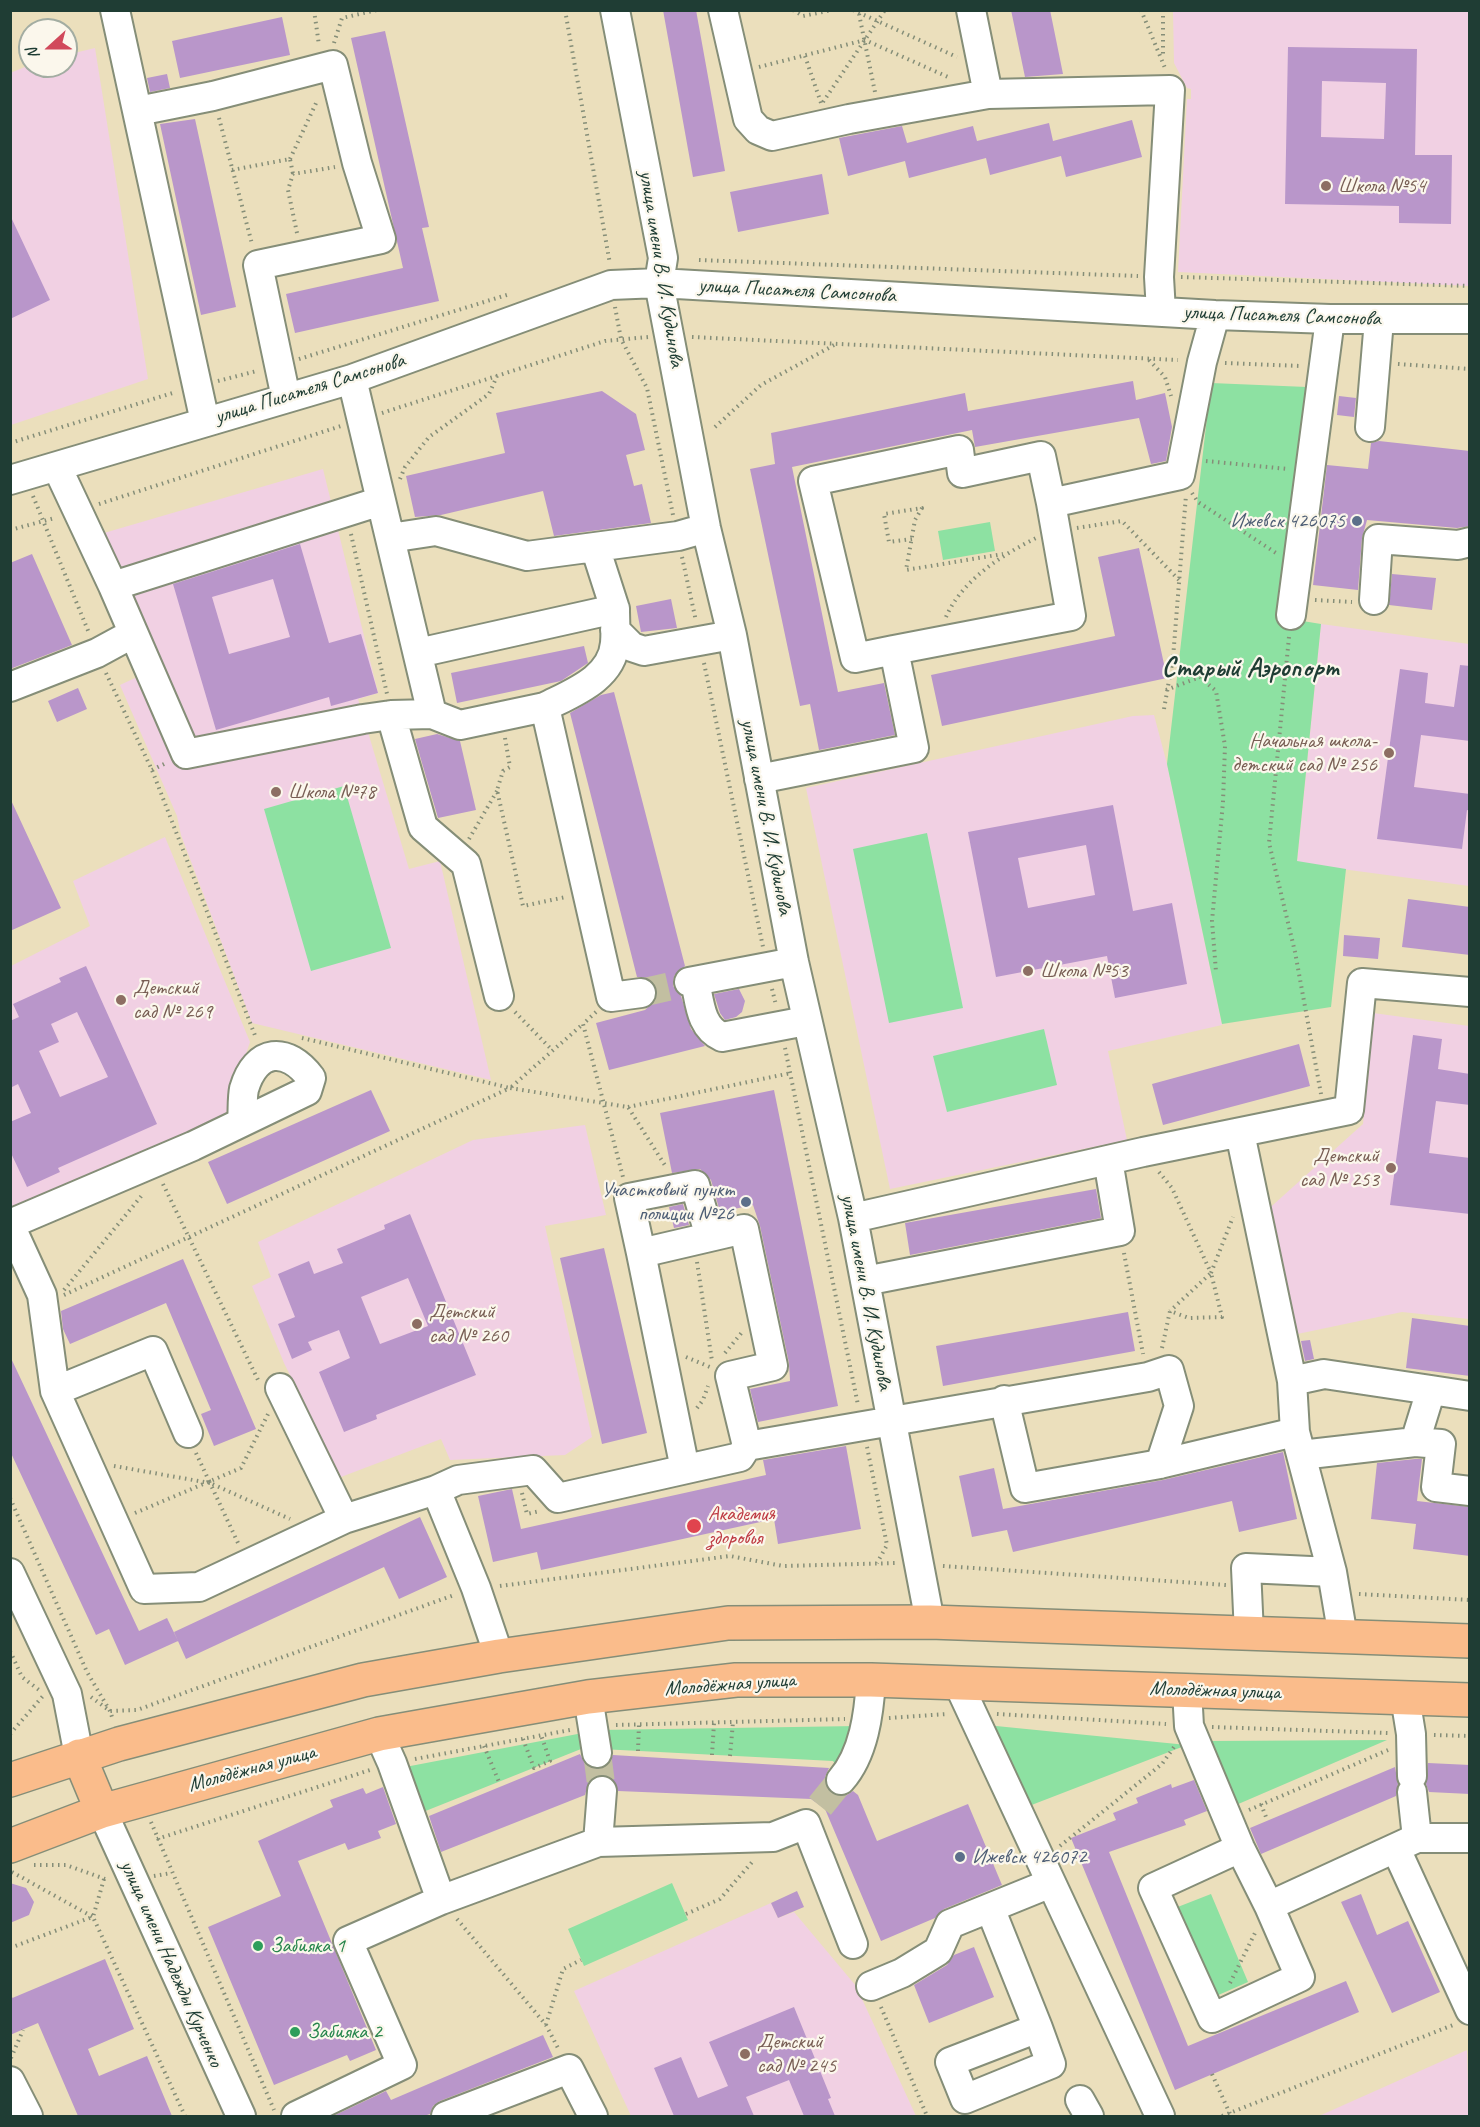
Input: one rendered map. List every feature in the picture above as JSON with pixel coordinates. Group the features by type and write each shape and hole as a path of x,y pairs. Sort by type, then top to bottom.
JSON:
{"main road":[{"path":"10,1780 79,1755 363,1680 499,1656 728,1623 930,1622 1470,1641"},
{"name":"Молодёжная улица","path":"11,1864 102,1811 379,1734 593,1725 736,1680 871,1680 1470,1700"},
{"path":"79,1755 102,1811"}],"street":[{"path":"115,10 205,422"},
{"name":"улица имени В. И. Кудинова","path":"615,10 706,528 732,635 759,779 781,964 793,1023 853,1218 930,1622"},
{"path":"723,10 735,72 748,119 758,130 772,136 818,119 879,114 985,81 1170,90 1159,277 1161,312"},
{"path":"970,10 985,81"},
{"path":"138,111 213,96 333,65 357,163 381,240 258,265 286,398"},
{"name":"улица Писателя Самсонова","path":"18,478 352,379 610,270 661,270 1161,312 1330,319 1470,319"},
{"path":"1054,521 1180,475 1185,459 1202,362 1215,315"},
{"path":"1293,606 1330,319"},
{"path":"1370,427 1379,320"},
{"path":"352,379 432,714"},
{"path":"959,450 962,473 1041,456 1071,616 940,641 855,658 813,481 959,450"},
{"path":"57,467 113,586 186,754 392,715 432,714 460,725 545,707 589,683 606,669 615,645 615,620 595,547"},
{"path":"113,586 346,512 385,518 527,556 678,536 706,528"},
{"path":"1374,600 1378,539 1458,545 1470,542"},
{"path":"418,653 615,620"},
{"path":"615,620 632,647 644,651 732,635"},
{"path":"10,687 97,653 132,634"},
{"path":"759,779 914,748 894,650"},
{"path":"545,707 611,997 641,993"},
{"path":"392,715 423,827 466,864 499,996"},
{"path":"781,964 692,981 705,1022 713,1033 722,1037 793,1023"},
{"path":"853,1218 1143,1152 1349,1110 1362,983 1470,992"},
{"path":"243,1122 244,1090 260,1062 267,1057 281,1055 301,1064 311,1078 307,1091 243,1122 193,1146 10,1225 42,1295 56,1391 144,1589 199,1587 344,1520 435,1491 458,1480 533,1470 558,1498 740,1457 747,1446 730,1376 773,1366 744,1229 641,1253"},
{"path":"1240,1133 1292,1381 1298,1443 1332,1572 1343,1637"},
{"path":"865,1281 1120,1232 1108,1160"},
{"path":"684,1469 629,1198 695,1185 702,1239"},
{"path":"56,1391 153,1351 188,1433"},
{"path":"747,1446 1152,1376 1169,1370 1179,1406 1161,1464"},
{"path":"1292,1381 1324,1374 1470,1396"},
{"path":"280,1388 344,1520"},
{"path":"1415,1442 1431,1390"},
{"path":"1004,1400 1025,1488 1298,1443 1415,1442 1441,1444 1436,1487 1470,1491"},
{"path":"435,1491 476,1588 499,1656"},
{"path":"1249,1634 1246,1568 1332,1572"},
{"path":"10,1573 67,1694 79,1755"},
{"path":"841,1780 848,1773 868,1719 871,1680"},
{"path":"958,1683 1160,2116"},
{"path":"1187,1690 1189,1726 1227,1820 1269,1906 1300,1977 1212,2018 1154,1888 1240,1848"},
{"path":"1405,1697 1401,1742 1412,1784 1407,1843 1464,2016"},
{"path":"379,1734 392,1763 441,1900"},
{"path":"598,1842 602,1791"},
{"name":"улица имени Надежды Курченко","path":"102,1811 241,2116"},
{"path":"296,2116 402,2065 348,1941 441,1900 598,1842 773,1838 813,1815 853,1944"},
{"path":"1269,1906 1407,1843 1470,1838"},
{"path":"872,1986 902,1973 938,1951 950,1924 990,1908 1046,1872"},
{"path":"990,1908 1038,2028"},
{"path":"446,2116 569,2069 593,2116"},
{"path":"10,2081 27,2116"}],"path":[{"path":"314,10 318,44 333,65"},
{"path":"302,256 288,190 293,174 290,159 333,65 334,38 345,10"},
{"path":"342,18 377,10"},
{"path":"565,10 621,339 647,388 700,641 781,964 793,1023 791,1073 887,1545 877,1563"},
{"path":"793,10 803,16 832,10"},
{"path":"853,10 985,81"},
{"path":"818,119 864,40 885,10"},
{"path":"1141,10 1163,59 1170,90"},
{"path":"1163,10 1163,59"},
{"path":"859,14 879,114"},
{"path":"735,72 864,40 985,81"},
{"path":"805,56 818,119"},
{"path":"213,96 258,265"},
{"path":"232,171 290,159"},
{"path":"293,174 357,163"},
{"path":"661,270 1159,277 1470,286"},
{"path":"10,443 197,386 278,366 518,292"},
{"path":"10,531 605,341 621,339 671,336 1325,367"},
{"path":"715,427 761,385 836,344"},
{"path":"1377,362 1470,369"},
{"path":"385,518 405,467 429,437 489,394 497,376"},
{"path":"1185,459 1309,471"},
{"path":"18,478 44,521 97,653 153,772 261,1051 260,1062"},
{"path":"1164,709 1173,658 1187,485 1198,502 1298,567"},
{"path":"912,539 889,542 884,514 922,507 915,520 912,539 906,570 1003,554"},
{"path":"346,512 392,715"},
{"path":"940,641 947,614 963,592 1003,554 1054,521 1122,521 1179,580"},
{"path":"1324,1116 1295,951 1269,843 1293,606 1374,600"},
{"path":"1166,690 1200,676 1216,691 1224,735 1224,802 1212,921 1216,972"},
{"path":"458,857 497,790 503,771 510,767 501,716"},
{"path":"497,790 523,906 587,893"},
{"path":"499,996 552,1050"},
{"path":"152,1162 148,1187 59,1297 510,1088 611,997"},
{"path":"583,1024 629,1198"},
{"path":"291,1041 300,1037 510,1088 603,1105 628,1107 791,1073"},
{"path":"628,1107 679,1188"},
{"path":"1143,1152 1172,1188 1211,1273 1222,1317 1189,1318 1170,1311"},
{"path":"115,1522 241,1468 280,1388 259,1382 152,1162"},
{"path":"1152,1376 1170,1311 1211,1273 1249,1177"},
{"path":"1120,1232 1152,1376"},
{"path":"677,1433 703,1400 713,1368 702,1239"},
{"path":"713,1368 761,1310"},
{"path":"661,1348 713,1368"},
{"path":"188,1433 248,1565"},
{"path":"87,1461 210,1483 318,1532"},
{"path":"10,1498 87,1672 110,1711"},
{"path":"10,1651 22,1677 45,1694"},
{"path":"277,2116 157,1839 392,1763 593,1725 868,1719 971,1712 1401,1742 1470,1736"},
{"path":"712,1755 714,1722"},
{"path":"730,1756 733,1722"},
{"path":"638,1751 639,1724"},
{"path":"1046,1872 1162,1764 1189,1726"},
{"path":"523,1739 534,1768 550,1761 541,1736"},
{"path":"1227,1820 1401,1742"},
{"path":"484,1746 499,1782"},
{"path":"1261,1804 1266,1817"},
{"path":"686,1914 720,1899 773,1838"},
{"path":"11,1864 66,1865 104,1879 132,1879 171,1873"},
{"path":"11,1864 93,1917 184,2116"},
{"path":"93,1917 104,1879"},
{"path":"441,1900 546,2025 569,2069"},
{"path":"1212,2018 1269,1906"},
{"path":"10,1948 93,1917"},
{"path":"546,2025 563,1970 581,1960"},
{"path":"872,1986 927,2116"},
{"path":"1222,2116 1464,2016"},
{"path":"10,2059 23,2030"},
{"path":"1212,2074 1230,2114"}],"shaded area":[{"name":"Школа №54","path":"1173,11 1469,11 1469,286 1178,272 1187,99 1191,99 1191,89 1187,88 1174,63"},
{"path":"95,48 148,379 11,425 10,73 18,70 18,78 78,78 78,52"},
{"name":"Школа №78","path":"323,469 378,693 358,699 409,869 440,861 491,1080 252,1023 181,835 177,816 120,685 152,670 104,533"},
{"name":"Начальная школа- детский сад № 256","path":"1321,624 1469,644 1469,886 1297,863"},
{"name":"Школа №53","path":"1154,715 1167,764 1222,1025 1108,1051 1127,1140 890,1189 806,788 1133,716"},
{"name":"Детский сад № 269","path":"165,837 250,1042 223,1122 11,1216 11,966 90,926 73,881"},
{"name":"Детский сад № 253","path":"1373,1013 1469,1026 1469,1319 1402,1312 1288,1336 1264,1213 1363,1124"},
{"name":"Детский сад № 260","path":"585,1125 606,1215 545,1226 592,1437 565,1455 450,1460 441,1439 341,1477 284,1363 252,1286 271,1277 258,1242 473,1140"},
{"name":"Детский сад № 245","path":"771,1903 778,1918 794,1912 856,1986 916,2116 631,2116 574,1991"},
{"path":"1467,2050 1469,2116 1319,2116"}],"green space":[{"path":"1211,383 1307,387 1278,617 1321,624 1297,861 1346,869 1331,1007 1222,1024 1167,764"},
{"path":"990,522 995,551 943,560 938,531"},
{"path":"344,786 391,948 311,971 264,809"},
{"path":"927,833 963,1008 889,1023 853,849"},
{"path":"1044,1029 1057,1085 947,1112 933,1056"},
{"path":"986,1725 1187,1745 1016,1811"},
{"path":"858,1726 840,1770 833,1761 601,1749 600,1730"},
{"path":"588,1732 591,1749 581,1749 418,1814 400,1768"},
{"path":"1387,1740 1236,1805 1212,1741"},
{"path":"672,1883 688,1920 584,1966 568,1929"},
{"path":"1211,1894 1248,1982 1207,2000 1170,1910"}],"building":[{"path":"663,10 696,10 725,171 693,177"},
{"path":"1011,10 1050,10 1063,74 1025,77"},
{"path":"282,17 290,55 180,78 172,41"},
{"path":"385,31 429,227 422,228 439,301 295,333 286,294 403,268 351,38"},
{"path":"1288,47 1417,49 1415,155 1452,155 1451,224 1399,223 1399,206 1285,204","holes":["1322,81 1386,83 1384,139 1321,137"]},
{"path":"167,74 170,88 150,92 147,78"},
{"path":"195,119 236,307 201,315 160,124"},
{"path":"1132,120 1142,157 1066,177 1061,156 990,175 986,158 909,178 905,161 848,176 839,138 902,126 907,143 973,126 977,141 1049,123 1053,141"},
{"path":"822,174 829,214 738,232 730,192"},
{"path":"10,215 50,300 10,319"},
{"path":"1133,381 1136,400 1165,393 1172,427 1166,461 1151,464 1139,418 975,447 972,430 792,467 838,692 884,683 895,735 819,750 810,704 800,706 750,469 775,464 771,433 965,393 968,411"},
{"path":"602,391 636,414 645,450 626,455 634,486 642,484 651,523 554,536 543,491 441,515 415,517 406,476 505,453 496,413"},
{"path":"1339,396 1356,398 1354,417 1337,415"},
{"path":"1379,441 1470,451 1470,526 1457,528 1367,520 1362,538 1358,590 1313,585 1327,465 1368,469 1371,443"},
{"path":"300,544 329,643 361,634 378,693 331,706 329,697 216,730 173,584","holes":["273,579 290,637 229,654 212,597"]},
{"path":"1139,548 1167,678 942,726 931,675 1115,636 1098,557"},
{"path":"32,554 72,645 10,669 10,563"},
{"path":"1392,574 1436,578 1432,610 1389,605"},
{"path":"671,599 677,628 641,632 636,606"},
{"path":"584,646 588,663 561,681 457,703 451,673"},
{"path":"1460,665 1470,666 1470,741 1421,735 1414,787 1470,794 1470,811 1467,810 1462,849 1377,839 1400,669 1428,673 1425,703 1454,707"},
{"path":"78,688 87,709 57,722 48,701"},
{"path":"614,692 685,966 674,976 673,986 681,996 691,1029 705,1046 609,1070 596,1023 645,1010 656,1000 657,991 654,983 648,978 637,977 570,713 601,695"},
{"path":"437,734 460,741 476,810 438,818 415,739"},
{"path":"10,798 61,908 10,931"},
{"path":"1113,805 1133,911 1172,903 1187,984 1115,998 1107,956 996,977 968,832","holes":["1086,845 1095,895 1028,908 1018,858"]},
{"path":"1408,899 1470,907 1470,955 1402,947"},
{"path":"1344,935 1380,938 1378,959 1343,956"},
{"path":"86,966 157,1124 58,1168 60,1172 27,1187 10,1151 10,1122 31,1113 18,1084 10,1088 10,1021 19,1017 13,1004 61,982 59,978","holes":["77,1012 108,1077 60,1097 39,1051 59,1042 51,1024"]},
{"path":"739,989 745,1001 742,1012 736,1017 725,1020 720,1013 714,994"},
{"path":"1413,1035 1442,1039 1438,1069 1470,1074 1470,1105 1436,1101 1429,1153 1470,1158 1470,1214 1390,1205"},
{"path":"1299,1044 1310,1086 1163,1125 1152,1084"},
{"path":"371,1090 390,1131 227,1204 208,1162"},
{"path":"774,1090 838,1406 758,1422 750,1389 790,1381 789,1363 760,1226 753,1205 720,1212 711,1180 700,1169 672,1173 660,1113"},
{"path":"1096,1189 1101,1218 910,1255 905,1223"},
{"path":"683,1204 689,1225 674,1228 669,1207"},
{"path":"410,1214 476,1375 376,1415 377,1419 344,1432 319,1372 350,1358 339,1330 308,1342 312,1350 292,1359 278,1324 295,1317 278,1274 309,1261 314,1274 343,1263 337,1249 385,1229 384,1225","holes":["408,1278 428,1326 380,1344 361,1297"]},
{"path":"604,1248 647,1433 602,1444 560,1258"},
{"path":"183,1259 256,1429 214,1446 201,1414 211,1410 166,1303 70,1344 63,1329 61,1311"},
{"path":"1128,1312 1135,1351 943,1386 936,1346"},
{"path":"1412,1318 1470,1326 1470,1376 1406,1368"},
{"path":"1310,1340 1314,1359 1305,1361 1301,1341"},
{"path":"10,1356 139,1631 167,1618 178,1641 125,1665 109,1629 96,1635 10,1451"},
{"path":"846,1446 861,1529 778,1544 774,1519 541,1570 537,1552 493,1562 478,1496 512,1489 521,1529 766,1475 763,1460"},
{"path":"1283,1452 1297,1519 1239,1532 1232,1501 1013,1552 1007,1530 972,1537 959,1476 994,1468 1003,1509 1163,1480"},
{"path":"1422,1459 1417,1501 1470,1507 1470,1556 1413,1549 1416,1524 1371,1519 1377,1463"},
{"path":"420,1517 447,1577 399,1599 384,1567 186,1659 174,1632"},
{"path":"580,1754 585,1764 599,1769 608,1765 613,1755 829,1768 825,1777 826,1787 838,1796 847,1795 853,1791 858,1795 877,1841 968,1804 1002,1885 944,1909 935,1918 881,1941 825,1809 811,1799 618,1791 612,1778 603,1775 589,1781 585,1795 441,1852 429,1816"},
{"path":"1428,1763 1470,1765 1470,1794 1429,1792 1426,1784"},
{"path":"1395,1767 1398,1784 1396,1796 1261,1854 1250,1828"},
{"path":"1194,1780 1207,1811 1184,1820 1186,1825 1109,1852 1188,2046 1346,1981 1359,2012 1175,2090 1071,1838 1116,1820 1113,1813 1138,1803 1136,1798 1171,1784 1172,1788"},
{"path":"383,1787 396,1824 378,1831 381,1838 348,1850 345,1843 298,1861 376,2050 350,2061 347,2055 274,2085 208,1927 281,1896 258,1841 333,1807 330,1800 363,1788 366,1794"},
{"path":"10,1883 26,1888 34,1902 29,1915 10,1923"},
{"path":"797,1891 804,1907 778,1918 771,1903"},
{"path":"1361,1894 1377,1935 1408,1921 1440,1992 1392,2013 1341,1902"},
{"path":"974,1947 994,1997 929,2023 914,1985 947,1965 954,1955"},
{"path":"105,1959 134,2029 88,2049 99,2076 147,2056 172,2116 78,2116 38,2023 10,2035 10,1999"},
{"path":"794,2007 831,2098 828,2099 835,2116 804,2116 789,2080 746,2097 754,2116 674,2116 654,2068 681,2057 698,2098 728,2086 709,2042"},
{"path":"543,2035 553,2057 440,2101 433,2106 430,2114 424,2116 333,2116 386,2091 391,2100"}],"tunnel":[{"path":"641,993 689,982"},
{"path":"597,1753 602,1791"},
{"path":"820,1806 841,1780"}],"place":[{"name":"Школа №54","path":"1326,186"},
{"name":"Ижевск 426075","path":"1357,521"},
{"name":"Начальная школа- детский сад № 256","path":"1389,753"},
{"name":"Школа №78","path":"276,792"},
{"name":"Школа №53","path":"1028,971"},
{"name":"Детский сад № 269","path":"121,1000"},
{"name":"Детский сад № 253","path":"1391,1168"},
{"name":"Участковый пункт полиции №26","path":"746,1202"},
{"name":"Детский сад № 260","path":"417,1324"},
{"name":"Академия здоровья","path":"694,1526"},
{"name":"Ижевск 426072","path":"960,1857"},
{"name":"Забияка 1","path":"258,1946"},
{"name":"Забияка 2","path":"295,2032"},
{"name":"Детский сад № 245","path":"745,2054"}],"district":[{"name":"Старый Аэропорт","path":"1250,669"}]}
